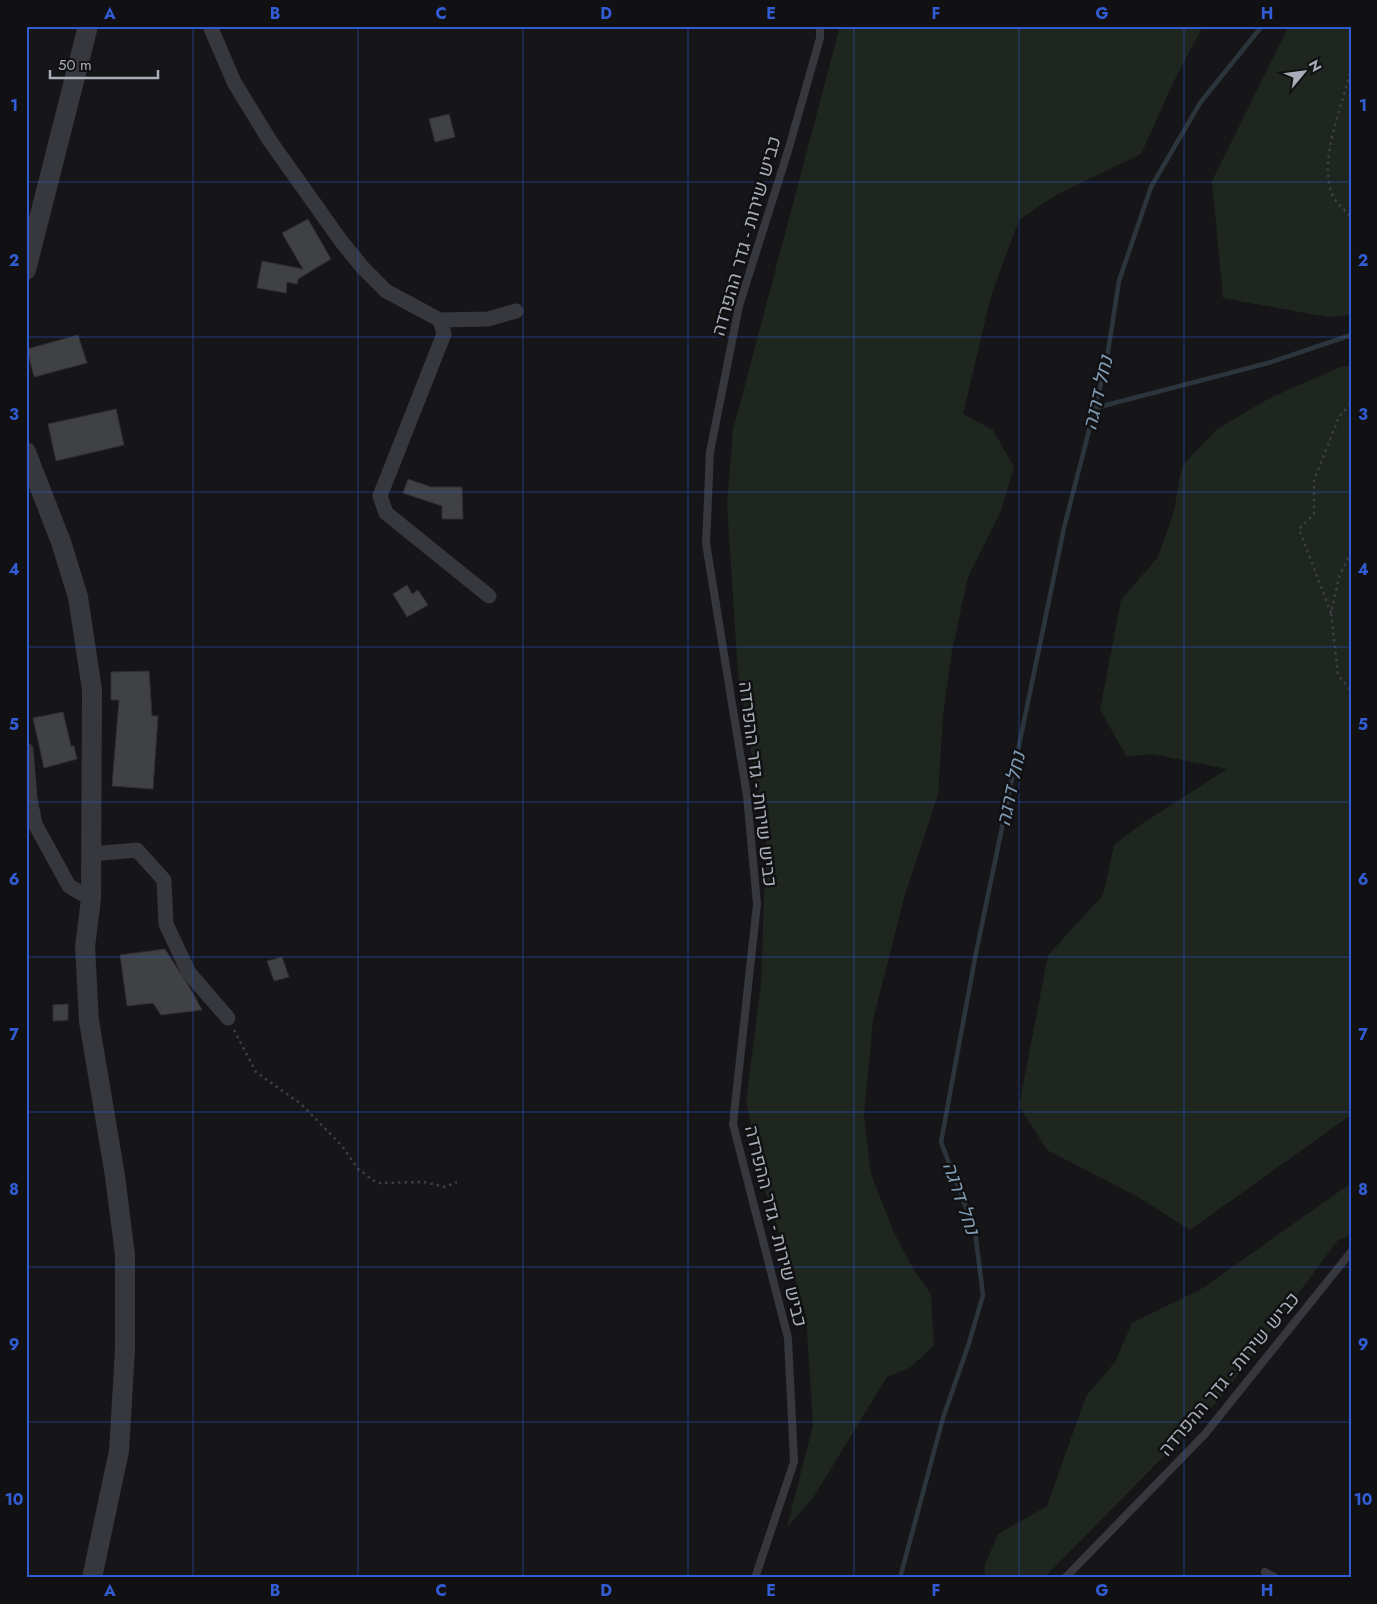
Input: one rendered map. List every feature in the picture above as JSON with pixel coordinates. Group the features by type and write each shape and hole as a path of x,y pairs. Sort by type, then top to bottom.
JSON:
{"street":[{"path":"26,270 88,26"},
{"path":"210,26 234,82 270,141 341,241 363,268 386,291 440,320 488,320 516,311"},
{"path":"440,320 444,334 380,496 386,513 489,596"},
{"path":"26,452 61,542 78,598 92,690 91,899 85,947 89,1021 115,1176 125,1255 125,1341 119,1451 92,1578"},
{"path":"26,750 30,799 35,824 69,886 91,899"},
{"path":"92,854 137,850 164,880 166,924 189,973 228,1018"}],"lane":[{"name":"כביש שירות - גדר ההפרדה","path":"755,1578 794,1462 788,1338 733,1124 757,904 747,796 706,543 710,452 739,306 788,151 820,38 820,26"},
{"name":"כביש שירות - גדר ההפרדה","path":"1065,1578 1205,1434 1351,1252"},
{"path":"1265,1572 1276,1578"}],"path":[{"path":"1351,67 1338,109 1326,175 1332,196 1351,218"},
{"path":"1351,403 1340,417 1314,480 1314,514 1300,529 1331,613 1338,675 1351,691"},
{"path":"1331,613 1338,578 1351,552"},
{"path":"228,1018 256,1072 301,1104 337,1140 358,1169 377,1183 424,1182 445,1187 456,1182"}],"shaded area":[{"path":"840,26 1203,26 1175,79 1141,154 1056,195 1019,220 991,296 963,414 993,430 1014,467 1001,511 968,577 952,651 943,715 938,795 904,898 873,1020 864,1116 871,1174 894,1233 915,1272 931,1294 934,1345 911,1367 887,1377 813,1498 787,1527 813,1425 806,1314 764,1187 746,1101 761,984 766,839 738,674 727,505 733,430"},
{"path":"1289,26 1351,26 1351,315 1327,317 1223,298 1212,181"},
{"path":"1351,365 1351,1115 1190,1230 1138,1197 1047,1150 1019,1106 1048,955 1103,895 1114,845 1140,825 1227,769 1152,754 1127,757 1100,710 1121,600 1158,557 1174,511 1182,466 1217,429 1270,398 1338,368"},
{"path":"1351,1183 1351,1235 1338,1240 1219,1400 1044,1578 986,1578 984,1567 998,1534 1047,1506 1086,1396 1115,1362 1132,1323 1203,1288"}],"building":[{"path":"449,114 455,137 435,142 429,119"},
{"path":"308,219 331,259 298,279 297,284 287,282 286,293 257,288 262,261 303,269 282,233"},
{"path":"78,335 87,363 34,377 27,349"},
{"path":"116,409 124,445 56,461 48,424"},
{"path":"408,479 431,487 462,487 463,519 442,519 442,506 403,493"},
{"path":"407,585 412,594 418,590 428,605 407,617 393,594"},
{"path":"149,671 152,716 158,716 153,789 112,786 119,700 111,700 111,672"},
{"path":"63,712 71,746 74,746 77,759 44,768 33,718"},
{"path":"165,949 202,1010 161,1015 153,1003 127,1006 120,955"},
{"path":"282,957 289,977 274,981 267,961"},
{"path":"68,1004 68,1020 53,1021 53,1005"}],"waterway":[{"name":"נחל דרגה","path":"900,1578 943,1418 969,1343 983,1295 975,1231 941,1142 975,958 1064,528 1106,364 1119,281 1151,187 1200,103 1262,26"},
{"path":"1095,408 1268,363 1351,335"}]}
